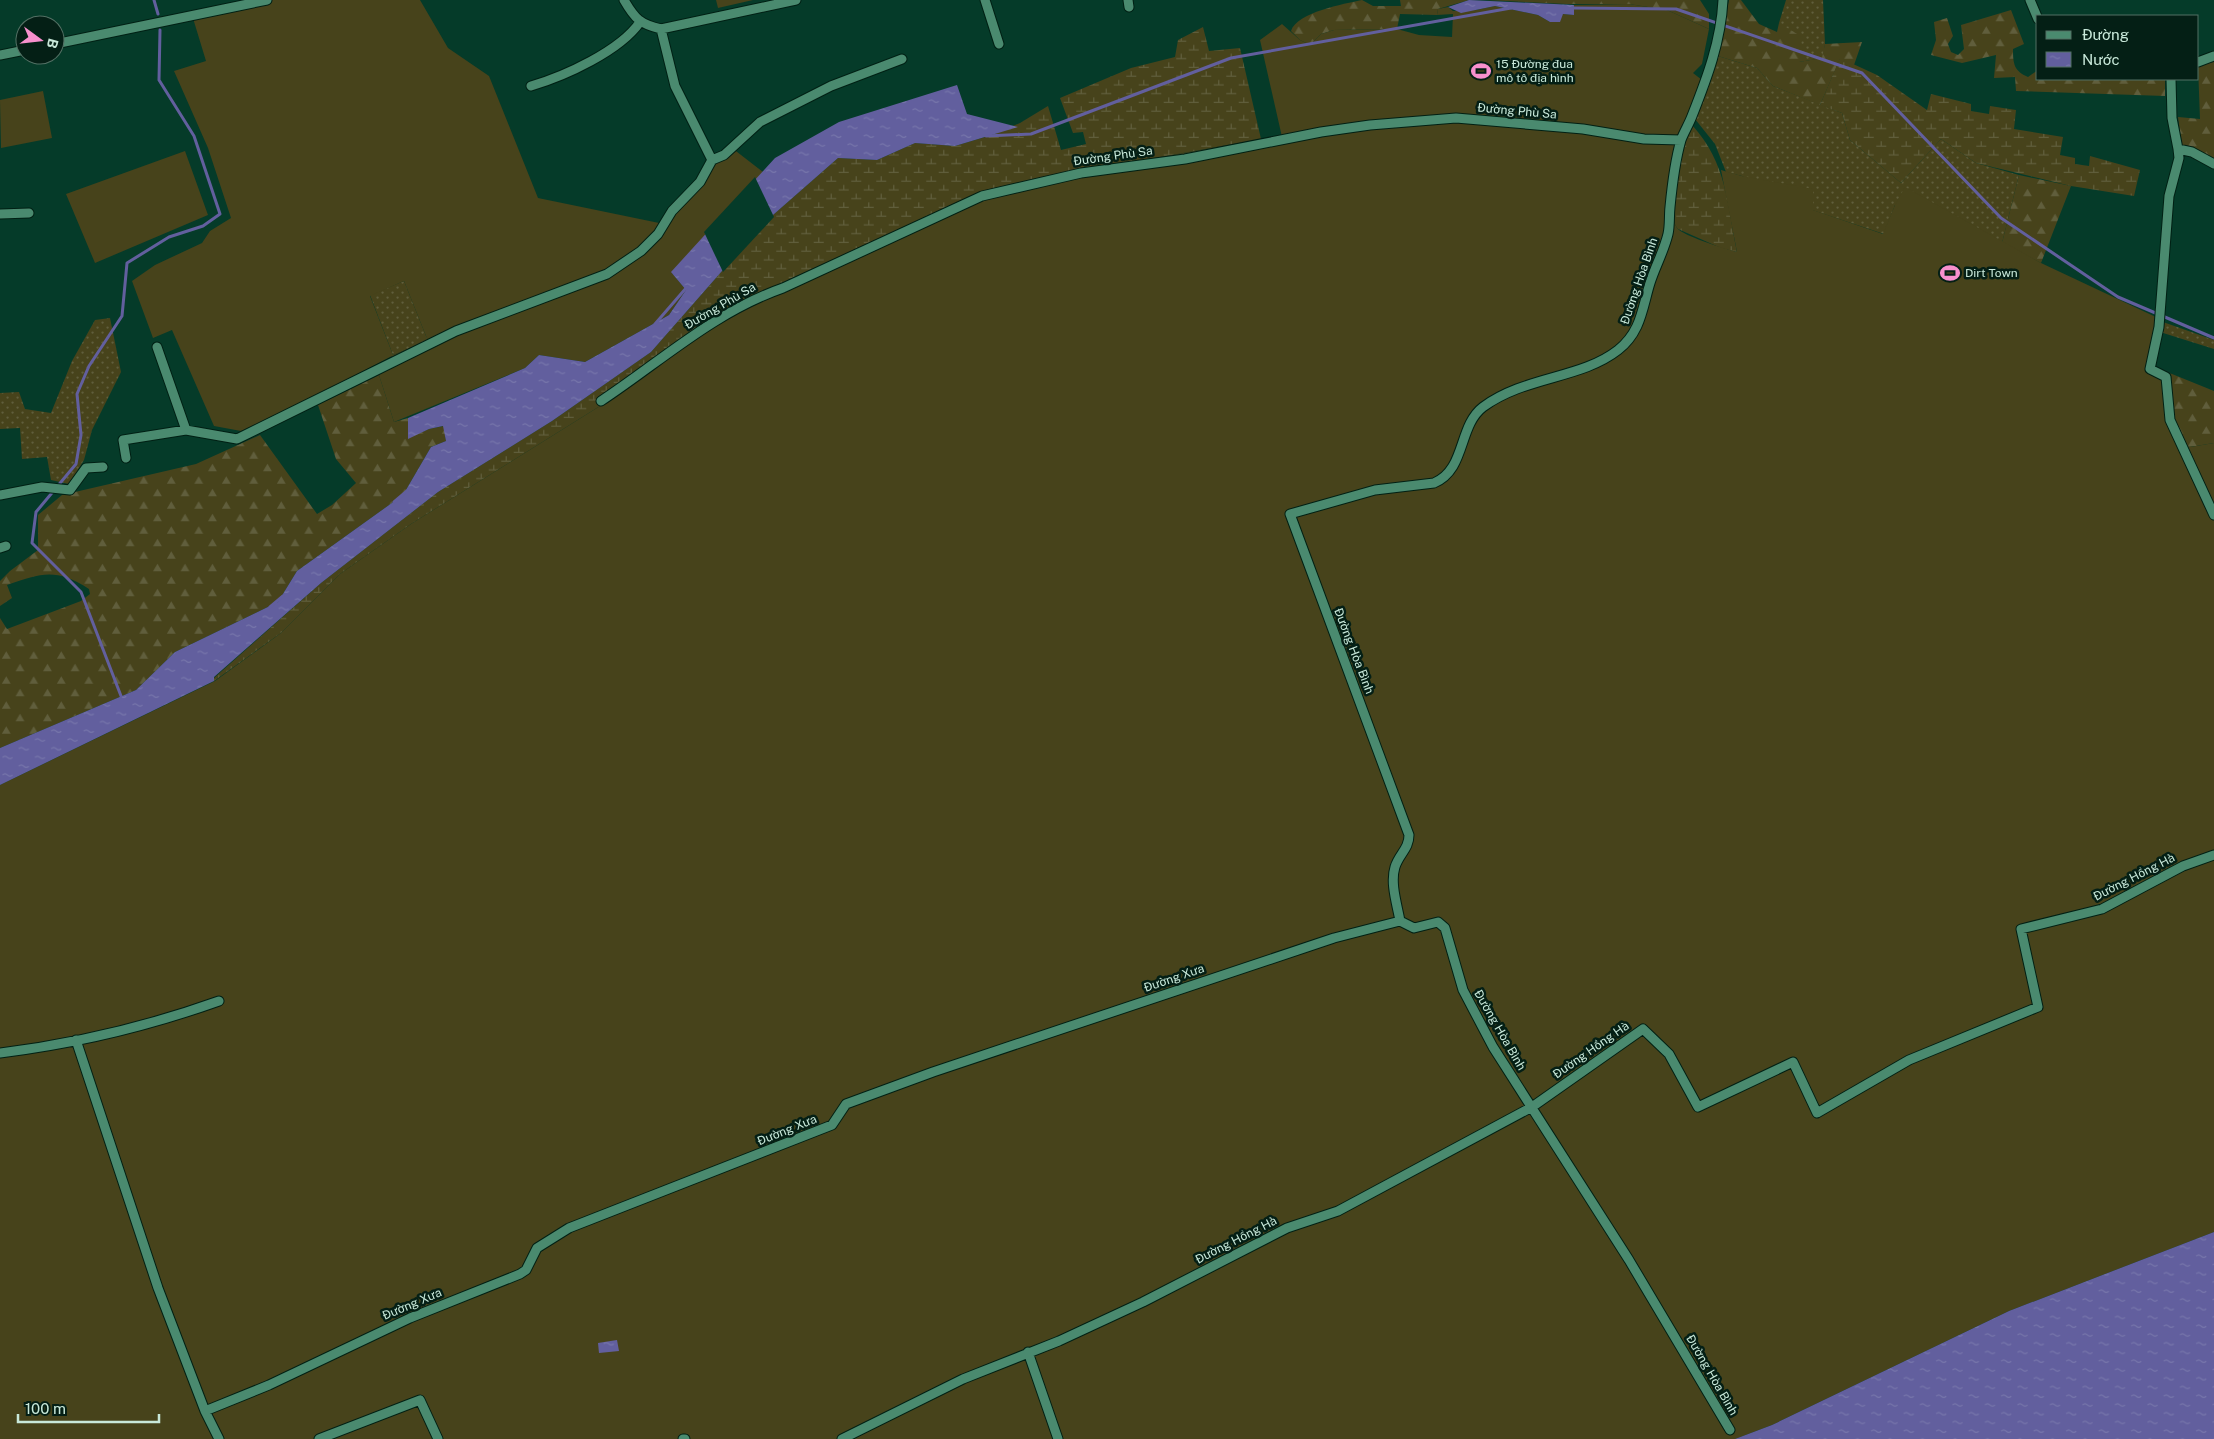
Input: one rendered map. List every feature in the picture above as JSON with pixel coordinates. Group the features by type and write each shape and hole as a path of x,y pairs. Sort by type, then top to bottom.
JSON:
{"street":[{"path":"65,42 267,0"},
{"path":"624,0 633,15 640,22 644,25 661,29 796,0"},
{"path":"984,0 999,44"},
{"name":"Đường Hòa Bình","path":"1723,0 1722,22 1717,46 1681,140 1672,190 1668,235 1650,284 1643,315 1629,340 1617,351 1593,365 1523,385 1484,407 1472,418 1458,457 1441,480 1434,483 1375,490 1290,514 1409,835 1409,842 1394,870 1400,921 1414,928 1438,922 1445,928 1463,990 1494,1047 1660,1311 1730,1430"},
{"path":"2030,0 2036,15"},
{"path":"531,86 548,81 618,46 640,22"},
{"path":"661,29 675,86 712,160"},
{"path":"0,55 15,52"},
{"path":"2199,62 2214,56"},
{"path":"126,458 123,440 186,430 237,439 456,331 607,274 641,251 658,234 672,211 700,182 712,160 724,155 760,122 831,86 902,59"},
{"path":"2170,80 2172,118 2179,158 2170,196 2159,327 2150,369 2166,377 2170,420 2214,515"},
{"name":"Đường Phù Sa","path":"601,401 689,337 762,295 782,288 982,196 1014,187 1081,173 1219,153 1321,132 1370,125 1456,118 1582,130 1644,139 1681,140"},
{"path":"2178,149 2192,152 2214,164"},
{"path":"0,214 29,213"},
{"path":"157,347 186,430"},
{"path":"0,495 42,487 70,490 86,468 103,467"},
{"name":"Đường Hồng Hà","path":"842,1439 963,1379 1059,1341 1143,1302 1287,1228 1338,1211 1532,1107 1643,1029 1669,1054 1698,1107 1793,1062 1817,1113 1892,1068 2038,1007 2021,929 2102,910 2183,866 2214,855"},
{"name":"Đường Xưa","path":"206,1411 269,1385 410,1318 520,1274 526,1270 537,1248 570,1228 832,1125 846,1104 933,1072 1206,980 1334,938 1400,921"},
{"path":"0,1053 76,1040 180,1014 219,1001"},
{"path":"76,1040 158,1288 206,1411 220,1439"},
{"path":"1028,1352 1058,1439"},
{"path":"319,1439 420,1400 438,1439"}],"green space":[{"path":"265,0 420,0 448,48 489,76 538,198 664,224 712,160 732,148 763,172 672,273 686,290 669,315 585,362 539,355 525,368 394,422 379,375 392,356 259,425 241,431 214,426 172,330 153,338 132,281 155,265 202,243 210,231 231,218 208,148 174,71 206,61 192,15","holes":["404,281 428,341 393,355 370,296"]},
{"path":"716,0 753,0 718,8"},
{"path":"1362,0 1373,6 1401,6 1400,0 1469,0 1438,9 1437,15 1400,14 1397,29 1334,30 1321,34 1310,45 1300,40 1291,31 1295,24 1311,14"},
{"path":"1486,0 1700,0 1709,14 1709,29 1667,10 1629,4 1567,4"},
{"path":"1729,0 1741,0 1759,24 1777,32 1779,23 1802,37 1799,62 1822,58 1825,44 1862,42 1854,65 1840,59 1820,105 1773,86 1757,68 1718,56"},
{"path":"1786,0 1823,0 1825,44 1823,58 1799,62 1779,23"},
{"path":"1629,4 1667,10 1709,29 1702,64 1693,73 1702,80 1680,158 1673,203 1674,220 1679,230 1684,233 1737,252 1721,170 1742,176 1813,189 1813,210 1883,234 1905,187 2041,263 2158,318 2149,366 2172,374 2170,393 2172,412 2184,448 2214,443 2214,1232 2009,1311 1772,1425 1735,1439 0,1439 0,785 215,681 281,633 340,574 411,524 608,401 762,292 973,195 1011,184 1261,139 1282,137 1260,40 1282,24 1300,40 1310,45 1321,34 1334,30 1397,29 1419,35 1452,37 1453,14 1437,15 1438,9 1448,7 1453,11 1476,10 1495,6 1538,15 1550,22 1563,14 1574,15 1574,5"},
{"path":"2011,10 2024,44 2013,49 2014,63 2023,75 2028,77 2036,71 2036,80 2165,80 2165,96 2016,91 2015,77 1994,78 1996,55 1962,63 1931,55 1936,40 1934,22 1947,18 1953,36 1948,44 1951,52 1958,55 1964,49 1961,25"},
{"path":"1203,27 1209,51 1240,48 1261,139 1011,184 973,195 762,292 608,401 411,524 340,574 281,633 214,681 214,678 321,583 438,492 552,421 651,352 765,222 838,158 877,160 915,143 955,146 992,135 1020,123 1048,106 1061,150 1086,144 1083,132 1073,133 1060,98 1131,68 1175,57 1178,40"},
{"path":"1718,56 1757,68 1773,86 1842,113 1850,140 1901,183 1941,139 1976,163 2019,175 2002,243 1984,233 1895,205 1884,234 1812,210 1742,176 1726,172 1715,144 1695,119"},
{"path":"1840,58 1877,75 1927,110 1931,94 1971,104 1971,111 1989,114 1990,106 2016,110 2014,129 2063,137 2060,155 2075,158 2075,164 2089,166 2090,156 2140,170 2134,196 2071,186 1976,163 1941,139 1901,183 1850,140 1842,113 1820,105"},
{"path":"2214,62 2214,161 2182,146 2178,117 2200,119 2199,65"},
{"path":"43,91 52,138 1,148 0,100"},
{"path":"1692,125 1704,139 1719,169 1728,201 1737,252 1721,248 1678,229 1674,221 1673,194 1676,178"},
{"path":"185,151 208,215 95,263 66,194"},
{"path":"2019,175 2071,186 2041,263 2002,243"},
{"path":"404,281 428,341 393,355 370,295"},
{"path":"110,318 121,372 92,430 84,460 69,484 51,480 47,457 22,459 20,428 0,429 0,393 19,392 25,409 51,413 72,361 95,320"},
{"path":"2163,322 2214,340 2214,349 2160,332"},
{"path":"2172,374 2214,391 2214,443 2184,448 2172,412 2170,393"},
{"path":"379,375 394,422 408,418 408,438 429,429 444,426 446,441 431,447 403,495 297,571 278,602 175,652 136,690 0,748 0,618 7,629 81,601 90,594 89,589 67,578 58,575 40,575 7,585 12,598 0,606 0,581 38,550 38,515 62,495 196,464 260,435 317,514 332,505 356,483 336,459 318,405"}],"water":[{"path":"1469,0 1574,5 1574,15 1563,14 1560,22 1550,22 1538,15 1495,6 1461,13 1448,7"},
{"path":"957,85 967,114 1018,127 955,146 915,143 877,160 838,158 765,222 651,352 552,421 438,492 321,583 214,677 214,681 0,785 0,748 136,690 175,652 278,602 297,571 403,495 431,447 446,441 443,426 429,429 408,439 408,418 525,368 539,355 585,362 669,315 686,290 671,272 775,158 839,122"},
{"path":"2214,1232 2214,1439 1735,1439 1772,1425 2009,1311"},
{"path":"617,1340 619,1351 599,1353 598,1343"}],"pier":[{"path":"755,177 774,217 723,272 704,232"}],"waterway":[{"path":"154,0 158,14"},
{"path":"986,136 1031,134 1231,58 1511,8"},
{"path":"1572,8 1676,9 1862,73 2001,218 2118,297 2214,338"},
{"path":"121,696 81,592 32,543 36,512 76,464 81,435 77,394 89,366 122,316 127,263 169,237 203,226 220,214 194,136 159,80 160,30"},
{"path":"655,324 687,287"},
{"path":"394,502 407,491"},
{"path":"270,607 283,596"}],"place":[{"name":"15 Đường đua mô tô địa hình","path":"1481,71"},
{"name":"Dirt Town","path":"1950,273"}]}
